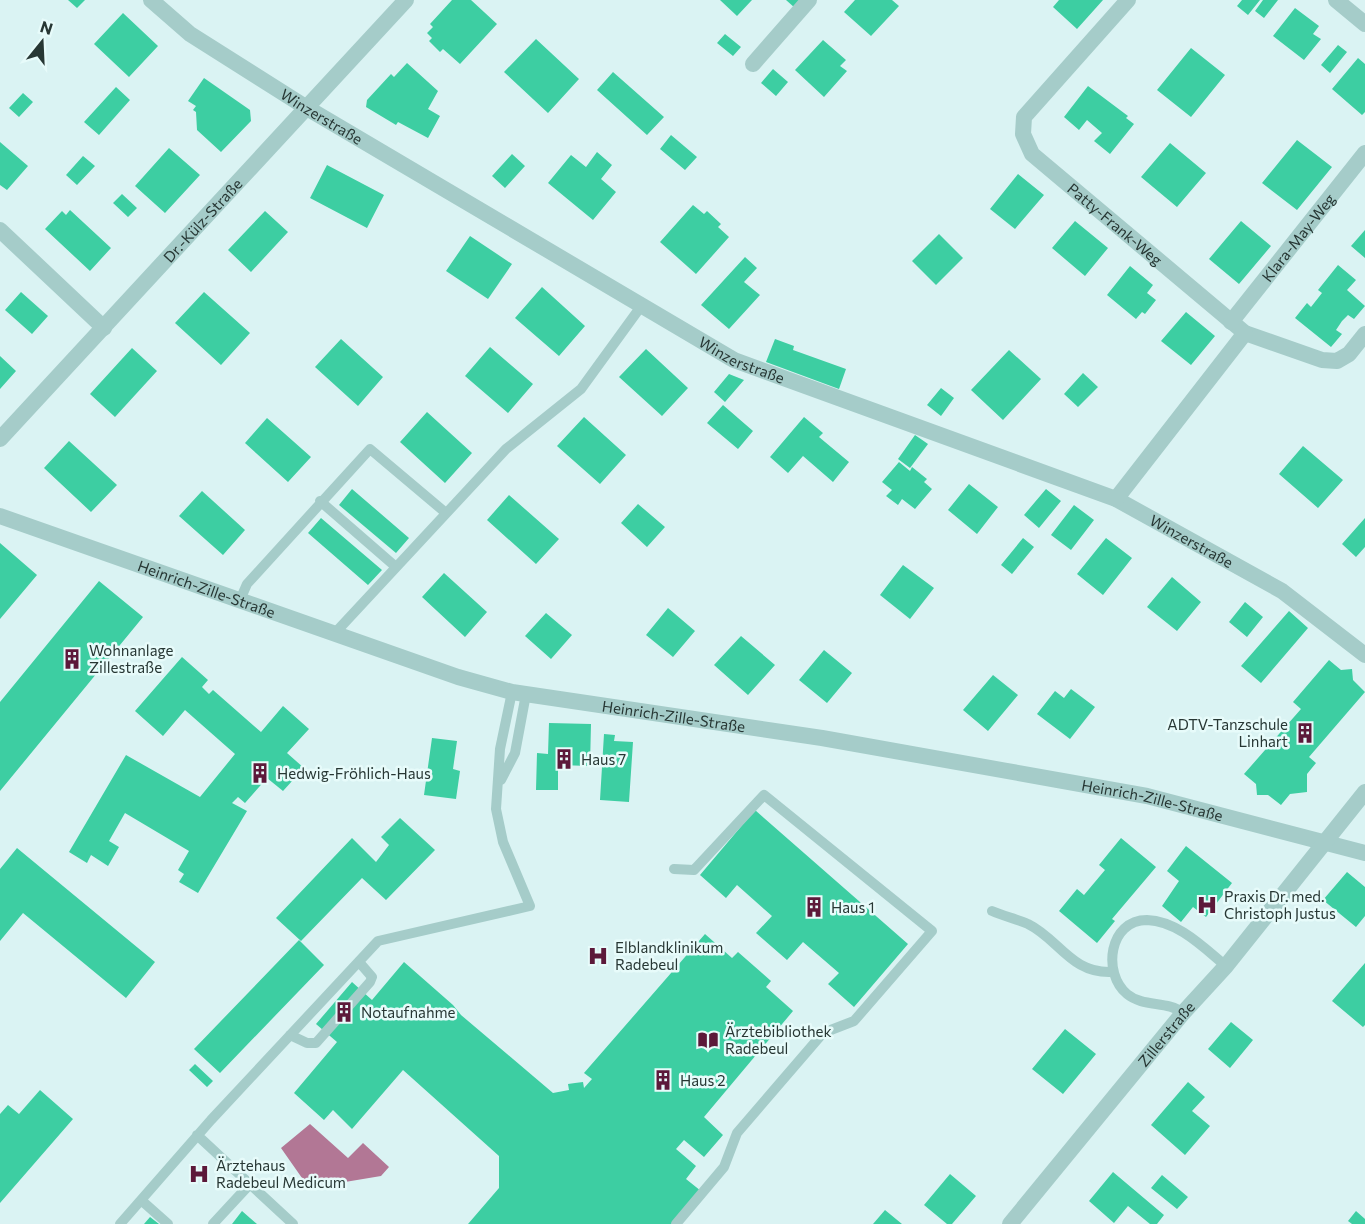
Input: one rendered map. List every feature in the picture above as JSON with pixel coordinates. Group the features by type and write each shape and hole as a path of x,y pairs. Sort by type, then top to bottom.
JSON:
{"street":[{"name":"Winzerstraße","path":"151,0 190,34 307,108 734,360 1116,499 1282,591 1365,655"},
{"name":"Dr.-Külz-Straße","path":"0,439 406,0"},
{"path":"753,64 809,0"},
{"name":"Patty-Frank-Weg","path":"1128,0 1033,104 1024,117 1023,134 1032,154 1245,333 1322,360 1337,361 1349,354 1365,334"},
{"path":"1336,0 1365,24"},
{"name":"Klara-May-Weg","path":"1231,322 1365,153"},
{"path":"0,230 104,328"},
{"path":"1116,499 1245,333"},
{"name":"Heinrich-Zille-Straße","path":"0,516 458,677 519,693 822,738 1147,796 1365,853"},
{"name":"Zillerstraße","path":"1010,1224 1183,1013 1226,966 1365,792"}],"lane":[{"path":"335,633 506,449 581,389 642,305"},
{"path":"240,600 247,584 320,501 370,449 446,513"},
{"path":"320,501 396,567"},
{"path":"120,1224 197,1135 378,941 386,937 530,906 501,833 496,809 500,783 515,753 519,693"},
{"path":"674,869 694,870 764,795 932,931 854,1021 823,1033 737,1133 724,1167 676,1224"},
{"path":"992,911 1027,924 1089,970 1112,972"},
{"path":"1183,1013 1168,1005 1135,999 1121,988 1112,972 1112,954 1120,934 1136,922 1146,920 1167,926 1197,941 1226,966"},
{"path":"290,1035 307,1043 316,1043 326,1033 370,982 372,976 370,972 359,962"},
{"path":"197,1135 293,1224"},
{"path":"213,1224 250,1184"},
{"path":"141,1200 168,1224"}],"shaded area":[{"path":"310,1124 348,1158 363,1143 389,1167 381,1176 309,1188 281,1148"}],"building":[{"path":"68,0 85,0 77,8"},
{"path":"452,0 471,0 497,24 460,64 443,49 440,52 429,41 432,38 427,33 433,27 430,24"},
{"path":"720,0 752,0 737,16"},
{"path":"786,0 801,0 795,8"},
{"path":"855,0 892,0 899,6 871,36 844,12"},
{"path":"1059,0 1103,0 1077,29 1053,7"},
{"path":"1242,0 1260,0 1248,15 1237,6"},
{"path":"1263,0 1278,0 1264,18 1255,11"},
{"path":"1295,8 1319,26 1313,34 1321,39 1304,60 1273,36"},
{"path":"123,13 158,46 129,77 94,44"},
{"path":"725,34 741,47 733,56 717,43"},
{"path":"536,39 579,79 548,113 504,72"},
{"path":"823,40 846,60 840,66 847,71 824,97 795,70"},
{"path":"1338,45 1347,52 1330,73 1321,65"},
{"path":"1191,48 1225,75 1191,117 1157,90"},
{"path":"1358,58 1365,64 1365,112 1362,115 1332,89"},
{"path":"407,63 438,91 428,109 440,116 428,138 398,122 396,125 366,107 367,100 391,74 394,77"},
{"path":"773,69 788,82 776,96 761,83"},
{"path":"613,72 664,117 647,135 597,90"},
{"path":"204,78 250,110 251,121 221,152 197,130 196,112 193,110 196,106 188,101"},
{"path":"1088,86 1128,116 1126,118 1134,124 1110,154 1094,141 1102,133 1087,120 1079,130 1064,117"},
{"path":"116,87 130,100 99,135 84,122"},
{"path":"23,93 33,102 19,117 9,108"},
{"path":"671,135 697,157 685,170 660,149"},
{"path":"1297,140 1332,167 1297,210 1262,183"},
{"path":"0,142 28,166 7,190 0,185"},
{"path":"1170,143 1206,173 1177,207 1141,177"},
{"path":"169,148 200,175 165,213 135,186"},
{"path":"597,152 612,165 601,179 616,192 593,220 548,183 571,155 586,167"},
{"path":"512,154 525,166 505,188 492,176"},
{"path":"83,156 95,166 77,185 66,175"},
{"path":"327,165 384,195 367,228 310,198"},
{"path":"1018,174 1044,195 1015,229 990,209"},
{"path":"122,194 137,208 128,217 113,203"},
{"path":"693,205 704,214 707,211 721,224 718,227 729,237 696,274 660,242"},
{"path":"70,210 111,248 90,271 45,229 62,211 66,215"},
{"path":"265,211 288,232 251,272 228,250"},
{"path":"1075,221 1108,248 1085,276 1052,248"},
{"path":"1241,221 1271,246 1239,284 1209,259"},
{"path":"1365,230 1365,258 1351,246"},
{"path":"939,234 963,258 936,285 912,261"},
{"path":"470,236 512,264 488,299 446,271"},
{"path":"745,257 757,268 744,282 760,295 729,329 701,305"},
{"path":"1338,265 1356,280 1347,290 1365,306 1354,319 1348,315 1342,321 1336,330 1342,334 1331,347 1295,318 1307,303 1311,307 1322,293 1318,290"},
{"path":"1130,266 1153,285 1147,293 1156,300 1145,314 1142,312 1136,319 1107,295"},
{"path":"542,287 585,326 559,356 515,318"},
{"path":"21,292 48,316 32,334 5,310"},
{"path":"204,292 250,333 221,365 175,323"},
{"path":"1186,312 1215,336 1191,365 1161,341"},
{"path":"341,339 383,377 358,406 315,367"},
{"path":"775,339 794,346 793,350 846,369 839,389 766,362"},
{"path":"490,347 533,384 508,413 465,376"},
{"path":"132,348 157,371 115,417 90,394"},
{"path":"646,349 688,388 662,416 619,377"},
{"path":"1009,350 1041,379 1003,420 971,390"},
{"path":"0,356 16,371 0,389"},
{"path":"1083,373 1098,387 1078,407 1064,394"},
{"path":"729,374 744,380 725,402 714,392"},
{"path":"941,388 954,398 941,416 927,405"},
{"path":"723,405 753,431 738,449 707,423"},
{"path":"427,412 472,453 445,483 400,442"},
{"path":"584,417 626,455 600,484 557,446"},
{"path":"804,417 823,433 819,437 849,462 833,482 803,456 788,473 770,457"},
{"path":"267,418 311,457 288,482 245,443"},
{"path":"915,435 928,444 910,468 898,459"},
{"path":"69,441 117,485 91,512 44,468"},
{"path":"1303,446 1343,480 1318,508 1279,474"},
{"path":"899,462 910,471 912,467 927,479 924,482 932,489 915,509 902,499 898,505 886,496 892,490 882,482"},
{"path":"969,484 998,507 977,534 948,510"},
{"path":"352,489 409,538 396,553 339,505"},
{"path":"1046,489 1061,501 1039,528 1024,515"},
{"path":"202,491 245,530 223,555 179,516"},
{"path":"509,495 559,539 536,564 487,520"},
{"path":"638,504 665,527 647,547 621,523"},
{"path":"1074,505 1094,520 1071,550 1051,535"},
{"path":"321,518 382,570 368,585 308,533"},
{"path":"1365,518 1365,547 1356,557 1342,544"},
{"path":"1023,538 1034,547 1012,574 1001,565"},
{"path":"1106,538 1132,558 1103,595 1077,574"},
{"path":"0,543 37,575 0,619"},
{"path":"903,565 934,588 910,619 880,595"},
{"path":"444,573 487,612 465,637 422,597"},
{"path":"1172,577 1201,602 1177,631 1147,607"},
{"name":"Wohnanlage Zillestraße","path":"99,581 143,617 0,791 0,702"},
{"path":"1245,602 1263,617 1247,637 1229,622"},
{"path":"668,608 695,631 673,657 646,635"},
{"path":"1289,611 1308,628 1261,683 1241,666"},
{"path":"546,613 572,635 551,659 525,636"},
{"path":"741,636 775,665 748,695 714,665"},
{"path":"824,650 852,673 827,703 799,680"},
{"name":"Hedwig-Fröhlich-Haus","path":"182,657 208,680 202,687 209,694 213,690 261,732 283,706 309,729 287,753 304,768 283,791 267,778 245,803 238,797 232,803 247,811 198,893 179,882 184,874 178,870 189,851 125,813 109,841 119,847 108,866 91,855 87,863 69,852 126,755 200,797 235,754 185,710 163,736 135,711"},
{"path":"1329,660 1341,670 1352,669 1353,680 1365,692 1309,757 1316,763 1307,774 1307,792 1290,794 1281,805 1268,795 1257,795 1256,784 1244,774 1301,709 1293,702"},
{"path":"993,675 1018,695 988,731 963,710"},
{"path":"1071,689 1095,707 1070,739 1037,714 1055,691 1064,698"},
{"name":"Haus 7","path":"549,723 591,724 590,766 558,765 558,790 536,790 537,753 548,754"},
{"path":"604,734 615,735 614,741 633,742 629,802 600,800"},
{"path":"432,738 457,741 453,769 460,771 456,799 424,795"},
{"name":"Haus 1","path":"755,810 908,944 854,1007 828,984 839,973 803,942 787,960 756,933 772,916 737,885 726,898 700,875"},
{"path":"400,818 435,850 386,900 362,878 301,941 276,918 352,838 376,862 389,845 381,837"},
{"path":"1121,838 1156,867 1112,919 1115,921 1097,943 1059,911 1077,889 1084,895 1105,870 1099,865"},
{"path":"1186,846 1232,883 1206,917 1193,907 1181,922 1162,906 1179,881 1167,871"},
{"path":"17,848 155,962 126,998 23,913 0,941 0,869"},
{"path":"1347,872 1365,887 1365,916 1356,927 1323,900"},
{"name":"Haus 2","path":"705,934 732,958 738,952 771,981 766,987 793,1011 704,1117 723,1135 704,1157 684,1140 676,1149 696,1166 686,1179 701,1191 673,1224 468,1224 499,1188 499,1156 403,1070 352,1129 333,1110 324,1120 294,1093 337,1042 316,1024 352,982 372,1000 404,962 453,1005 461,1015 553,1093 569,1090 568,1084 583,1082 584,1088 592,1079 584,1073"},
{"path":"299,940 324,965 220,1073 194,1049"},
{"path":"1365,963 1365,1025 1363,1027 1332,1001"},
{"path":"1231,1022 1253,1040 1230,1068 1208,1049"},
{"path":"1065,1029 1096,1054 1063,1094 1032,1069"},
{"path":"195,1064 213,1081 207,1087 189,1070"},
{"path":"1188,1082 1205,1097 1192,1111 1210,1126 1185,1155 1151,1125"},
{"path":"40,1090 73,1119 0,1203 0,1114 8,1105 19,1114"},
{"path":"1113,1172 1164,1215 1157,1224 1150,1224 1128,1206 1114,1223 1089,1201"},
{"path":"950,1174 976,1196 952,1224 947,1224 924,1205"},
{"path":"1162,1175 1188,1197 1177,1209 1151,1188"},
{"path":"885,1210 902,1224 873,1224"},
{"path":"242,1211 257,1224 232,1224"},
{"path":"1356,1211 1365,1219 1365,1224 1352,1224 1348,1221"},
{"path":"150,1217 159,1224 144,1224"}],"place":[{"name":"Wohnanlage Zillestraße","path":"72,659"},
{"name":"ADTV-Tanzschule Linhart","path":"1305,733"},
{"name":"Haus 7","path":"564,759"},
{"name":"Hedwig-Fröhlich-Haus","path":"260,773"},
{"name":"Praxis Dr. med. Christoph Justus","path":"1207,905"},
{"name":"Haus 1","path":"814,907"},
{"name":"Elblandklinikum Radebeul","path":"598,956"},
{"name":"Notaufnahme","path":"344,1012"},
{"name":"Ärztebibliothek Radebeul","path":"708,1040"},
{"name":"Haus 2","path":"663,1080"},
{"name":"Ärztehaus Radebeul Medicum","path":"199,1174"}]}
